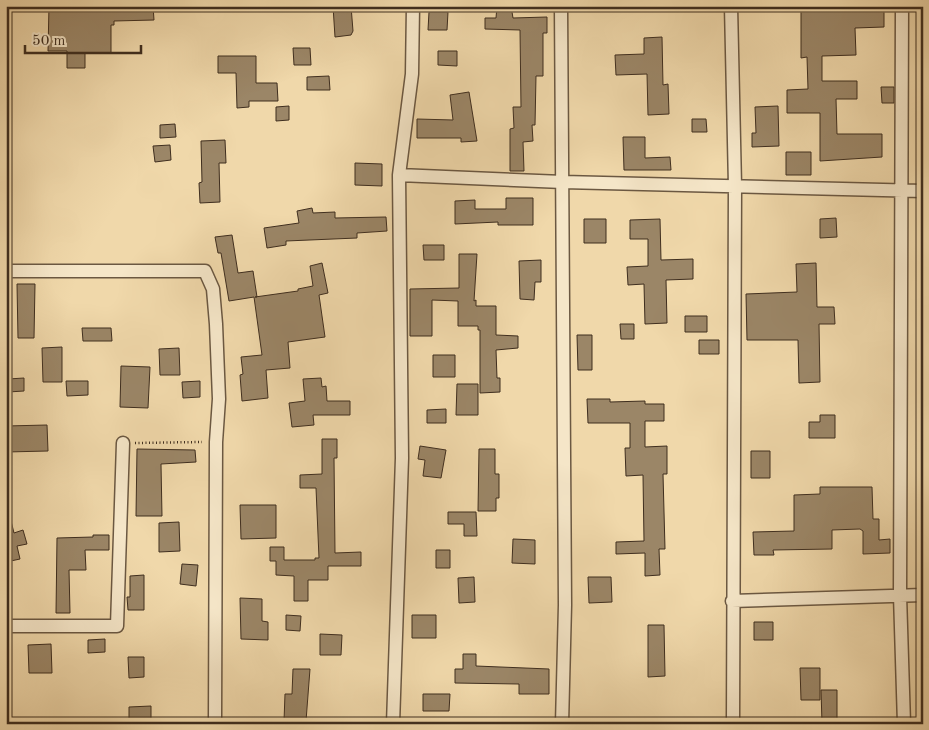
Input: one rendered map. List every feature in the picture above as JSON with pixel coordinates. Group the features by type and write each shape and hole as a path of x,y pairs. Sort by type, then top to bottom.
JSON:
{"street":[{"path":"393,724 402,449 399,175 412,74 413,6"},
{"path":"561,6 565,606 562,724"},
{"path":"731,6 735,186 733,724"},
{"path":"902,6 900,595 904,724"},
{"path":"399,175 563,182 923,191"},
{"path":"6,271 205,271 213,289 219,400 216,442 215,724"},
{"path":"6,626 117,626 123,443"},
{"path":"732,601 923,594"}],"path":[{"path":"123,443 216,442"}],"building":[{"path":"49,6 153,6 154,20 114,21 114,25 111,25 111,53 85,53 85,68 67,68 67,51 48,51"},
{"path":"333,6 351,6 353,31 351,35 335,37"},
{"path":"497,6 511,6 513,18 547,17 547,33 543,33 543,76 536,76 535,125 532,125 533,141 523,142 524,171 510,171 510,129 514,128 513,107 521,107 520,30 485,29 485,18 496,18"},
{"path":"801,6 884,6 884,27 855,28 856,55 822,56 822,81 857,81 857,99 836,99 837,134 882,134 882,157 820,161 820,113 787,113 787,90 808,89 807,57 801,58"},
{"path":"429,12 448,12 447,30 428,30"},
{"path":"662,37 663,85 668,84 669,114 648,115 647,74 616,75 615,55 644,54 644,38"},
{"path":"293,48 310,48 311,65 294,65"},
{"path":"438,51 457,51 457,66 438,65"},
{"path":"218,56 256,56 256,83 277,83 278,101 249,101 249,107 237,108 236,73 218,73"},
{"path":"329,76 330,90 307,90 307,77"},
{"path":"881,87 894,87 894,103 882,103"},
{"path":"469,92 477,141 461,142 461,138 417,138 417,119 453,120 450,95"},
{"path":"289,106 289,120 276,121 276,107"},
{"path":"778,106 779,146 752,147 752,133 756,133 755,107"},
{"path":"692,119 706,119 707,132 692,132"},
{"path":"175,124 176,137 160,138 160,125"},
{"path":"623,137 645,137 645,158 670,157 671,170 624,170"},
{"path":"225,140 226,163 219,163 220,202 200,203 199,183 202,182 201,141"},
{"path":"170,145 171,160 155,162 153,146"},
{"path":"786,152 811,152 811,175 786,175"},
{"path":"355,163 382,164 382,186 355,185"},
{"path":"506,198 533,198 533,225 498,225 498,222 455,224 455,201 475,200 475,209 506,209"},
{"path":"312,208 313,213 335,212 335,218 386,217 387,231 357,233 357,238 286,241 286,245 267,248 264,228 299,223 297,211"},
{"path":"836,218 837,237 820,238 820,219"},
{"path":"584,219 606,219 606,243 584,243"},
{"path":"660,219 661,260 693,259 693,279 666,280 667,323 645,324 644,284 628,285 627,267 648,266 648,239 630,239 630,220"},
{"path":"232,235 238,273 253,271 257,297 298,291 298,289 313,286 310,266 322,263 328,293 319,295 325,337 288,342 290,368 266,370 268,398 242,401 240,375 243,374 241,357 262,355 254,297 229,301 221,253 218,253 215,237"},
{"path":"423,245 444,245 444,260 424,260"},
{"path":"459,254 477,254 474,301 476,300 476,306 496,306 496,335 518,336 518,348 496,350 497,378 500,378 500,392 480,393 480,330 478,330 478,326 458,326 458,301 432,300 432,336 410,336 410,289 459,288"},
{"path":"541,260 541,282 535,282 534,300 520,299 519,261"},
{"path":"816,263 817,307 834,307 835,324 819,324 820,382 799,383 798,340 747,340 746,294 797,292 796,264"},
{"path":"17,284 35,284 34,338 18,338"},
{"path":"685,316 707,316 707,332 685,332"},
{"path":"620,324 634,324 634,339 621,339"},
{"path":"82,328 111,328 112,341 83,341"},
{"path":"577,335 592,335 592,370 578,370"},
{"path":"699,340 719,340 719,354 699,354"},
{"path":"62,347 62,382 43,382 42,348"},
{"path":"179,348 180,375 160,375 159,349"},
{"path":"433,355 455,355 455,377 433,377"},
{"path":"121,366 150,367 148,408 120,407"},
{"path":"24,378 24,391 8,392 8,379"},
{"path":"321,378 322,387 326,386 327,401 350,401 350,415 313,415 314,425 292,427 289,403 305,401 303,379"},
{"path":"66,381 88,381 88,395 67,396"},
{"path":"200,381 200,397 183,398 182,382"},
{"path":"457,384 478,384 478,415 456,415"},
{"path":"587,399 610,399 610,402 645,401 645,404 664,404 664,421 645,421 645,447 667,446 667,474 663,474 665,549 659,549 660,575 645,576 645,553 616,554 616,542 644,541 643,475 626,476 625,448 630,448 630,423 588,423"},
{"path":"446,409 446,423 427,423 427,410"},
{"path":"820,415 835,415 835,438 809,438 809,422 820,422"},
{"path":"47,425 48,451 6,452 6,426"},
{"path":"322,439 337,439 337,458 334,458 335,553 361,552 361,566 328,566 328,580 308,580 308,601 294,601 294,576 276,575 276,561 270,561 270,547 284,547 284,560 315,560 315,558 319,558 316,488 300,488 300,475 322,474"},
{"path":"420,446 446,450 441,478 423,476 425,460 418,459"},
{"path":"137,449 195,450 196,462 161,464 162,516 136,516"},
{"path":"479,449 495,449 495,474 499,474 499,498 496,498 496,511 478,511"},
{"path":"751,451 770,451 770,478 751,478"},
{"path":"820,487 872,487 873,519 879,519 879,540 890,539 890,553 863,554 863,531 860,529 832,530 832,549 773,550 774,555 754,555 753,532 794,531 794,495 820,494"},
{"path":"240,505 276,505 276,538 241,539"},
{"path":"448,512 476,512 477,536 464,536 464,524 448,524"},
{"path":"6,521 11,521 14,533 23,530 27,544 17,546 20,559 6,562"},
{"path":"179,522 180,551 159,552 159,523"},
{"path":"93,535 109,535 109,550 85,550 86,570 69,570 70,613 56,613 57,538 93,537"},
{"path":"513,539 535,540 535,564 512,563"},
{"path":"436,550 450,550 450,568 436,568"},
{"path":"182,564 198,565 196,586 180,584"},
{"path":"144,575 144,610 128,610 127,597 130,597 130,576"},
{"path":"474,577 475,602 459,603 458,578"},
{"path":"588,577 611,577 612,602 589,603"},
{"path":"240,598 262,599 262,621 268,622 268,640 241,639"},
{"path":"286,615 301,616 300,631 286,630"},
{"path":"412,615 436,615 436,638 412,638"},
{"path":"754,622 773,622 773,640 754,640"},
{"path":"648,625 664,625 665,676 648,677"},
{"path":"320,634 342,635 341,655 320,655"},
{"path":"105,639 105,652 88,653 88,640"},
{"path":"51,644 52,673 29,673 28,645"},
{"path":"463,654 476,654 476,666 549,669 549,694 519,694 519,684 455,683 455,669 463,669"},
{"path":"128,657 144,657 144,677 129,678"},
{"path":"800,668 820,668 820,700 801,700"},
{"path":"293,669 310,669 306,721 284,721 285,694 292,694"},
{"path":"821,690 837,690 837,723 822,723"},
{"path":"423,694 450,694 449,711 423,711"},
{"path":"151,706 151,724 129,724 129,707"}]}
